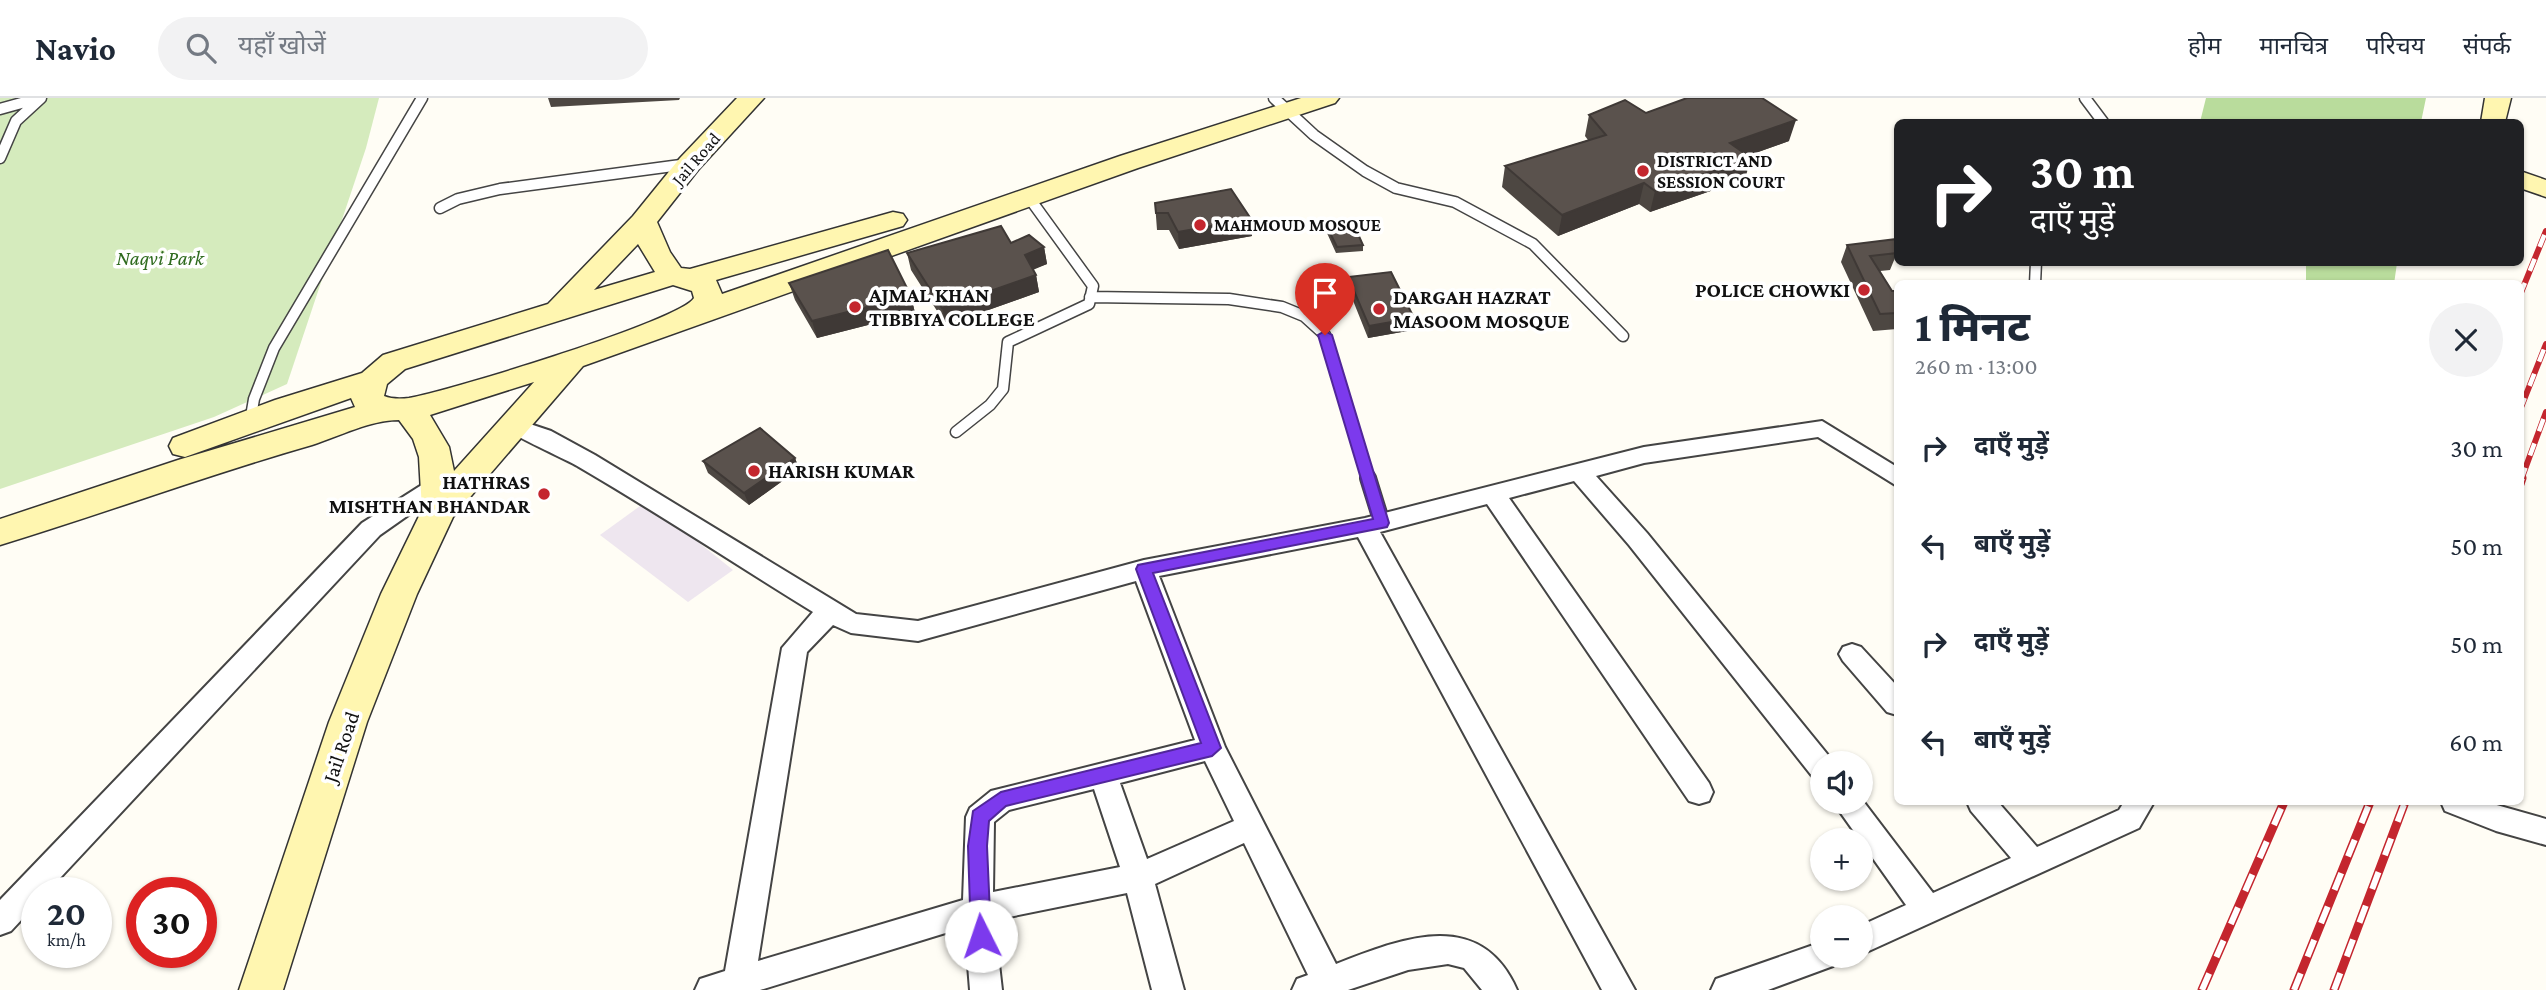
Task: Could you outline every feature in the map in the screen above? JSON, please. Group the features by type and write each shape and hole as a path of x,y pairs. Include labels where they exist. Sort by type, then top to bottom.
{"main road":[{"name":"Jail Road","path":"560,309 643,222 688,164 751,98"},
{"path":"387,400 394,362 560,309 989,192 1279,102 1326,98"},
{"path":"2480,119 2483,98"},
{"path":"2494,119 2498,98"},
{"path":"0,511 250,422 387,400 572,360 662,330 702,311 1030,199 1279,102"},
{"path":"2524,181 2546,189"},
{"path":"643,222 656,253 682,277 705,286 709,298 702,311"},
{"name":"Jail Road","path":"261,990 348,722 439,496 515,427 572,360"},
{"path":"387,400 431,438 439,465 439,496"},
{"path":"0,532 202,464 334,427 387,400"}],"street":[{"path":"515,427 543,437 587,461 851,623 918,631 1144,569 1373,525 1644,455 1822,429 1894,476"},
{"path":"1579,472 1638,539 1810,753"},
{"path":"1493,494 1699,792"},
{"path":"0,921 371,529 439,496"},
{"path":"1373,525 1619,990"},
{"path":"1144,569 1212,748 1323,987 1436,950 1465,952 1480,963 1501,990"},
{"path":"831,610 795,648 725,986 978,909 1138,877 1250,827"},
{"path":"1852,654 1894,701"},
{"path":"986,990 978,909 980,817 1001,800 1212,748"},
{"path":"1104,775 1138,877 1168,990"},
{"path":"1984,805 2033,863"},
{"path":"1873,935 2129,819 2138,805"},
{"path":"2463,805 2546,832"},
{"path":"1856,814 1927,910"},
{"path":"1727,990 1810,960"}],"lane":[{"path":"0,109 41,98"},
{"path":"0,158 16,121 41,98"},
{"path":"250,422 254,399 274,348 422,98"},
{"path":"2085,98 2101,119"},
{"path":"1279,102 1314,135 1396,188 1455,202 1533,244 1551,259 1623,336"},
{"path":"440,208 458,199 500,189 688,164"},
{"path":"956,432 990,405 1003,389 1003,366 1008,342 1030,330 1072,317 1089,304 1093,286 1030,199"},
{"path":"1090,297 1264,302 1301,313 1316,324 1325,335 1373,525"}],"shaded area":[{"path":"647,501 733,570 688,602 600,535"}],"green space":[{"name":"Naqvi Park","path":"0,98 379,98 366,148 287,384 214,417 0,489"},
{"path":"2206,98 2426,98 2422,119 2201,119"},
{"path":"2306,266 2397,266 2395,280 2306,280"}],"building":[{"name":"DISTRICT AND SESSION COURT","path":"1687,98 1762,98 1796,120 1730,143 1751,158 1655,191 1644,183 1562,215 1505,166 1606,135 1589,115 1625,100 1646,113"},
{"path":"1231,189 1251,219 1178,232 1168,213 1156,213 1155,203"},
{"path":"1353,223 1363,245 1337,247 1327,227"},
{"path":"1001,226 1011,243 1029,235 1044,247 1025,255 1036,275 942,308 907,253"},
{"path":"1894,239 1894,253 1870,256 1894,291 1894,313 1880,314 1847,245"},
{"path":"888,250 911,296 812,321 789,283"},
{"name":"DARGAH HAZRAT MASOOM MOSQUE","path":"1391,272 1414,318 1369,326 1348,277"},
{"name":"HARISH KUMAR","path":"760,428 795,458 744,493 703,461"}],"railway":[{"path":"2524,285 2546,231"},
{"path":"2524,400 2546,344"},
{"path":"2524,472 2546,412"},
{"path":"2202,990 2283,805"},
{"path":"2294,990 2369,805"},
{"path":"2334,990 2404,805"}],"place":[{"name":"DISTRICT AND SESSION COURT","path":"1643,171"},
{"name":"MAHMOUD MOSQUE","path":"1200,225"},
{"name":"POLICE CHOWKI","path":"1864,290"},
{"name":"AJMAL KHAN TIBBIYA COLLEGE","path":"855,307"},
{"name":"DARGAH HAZRAT MASOOM MOSQUE","path":"1379,309"},
{"name":"HARISH KUMAR","path":"754,471"},
{"name":"HATHRAS MISHTHAN BHANDAR","path":"544,494"}],"route":[{"path":"981,936 977,846 980,817 1001,800 1212,748 1144,569 1382,523 1325,335"}]}
